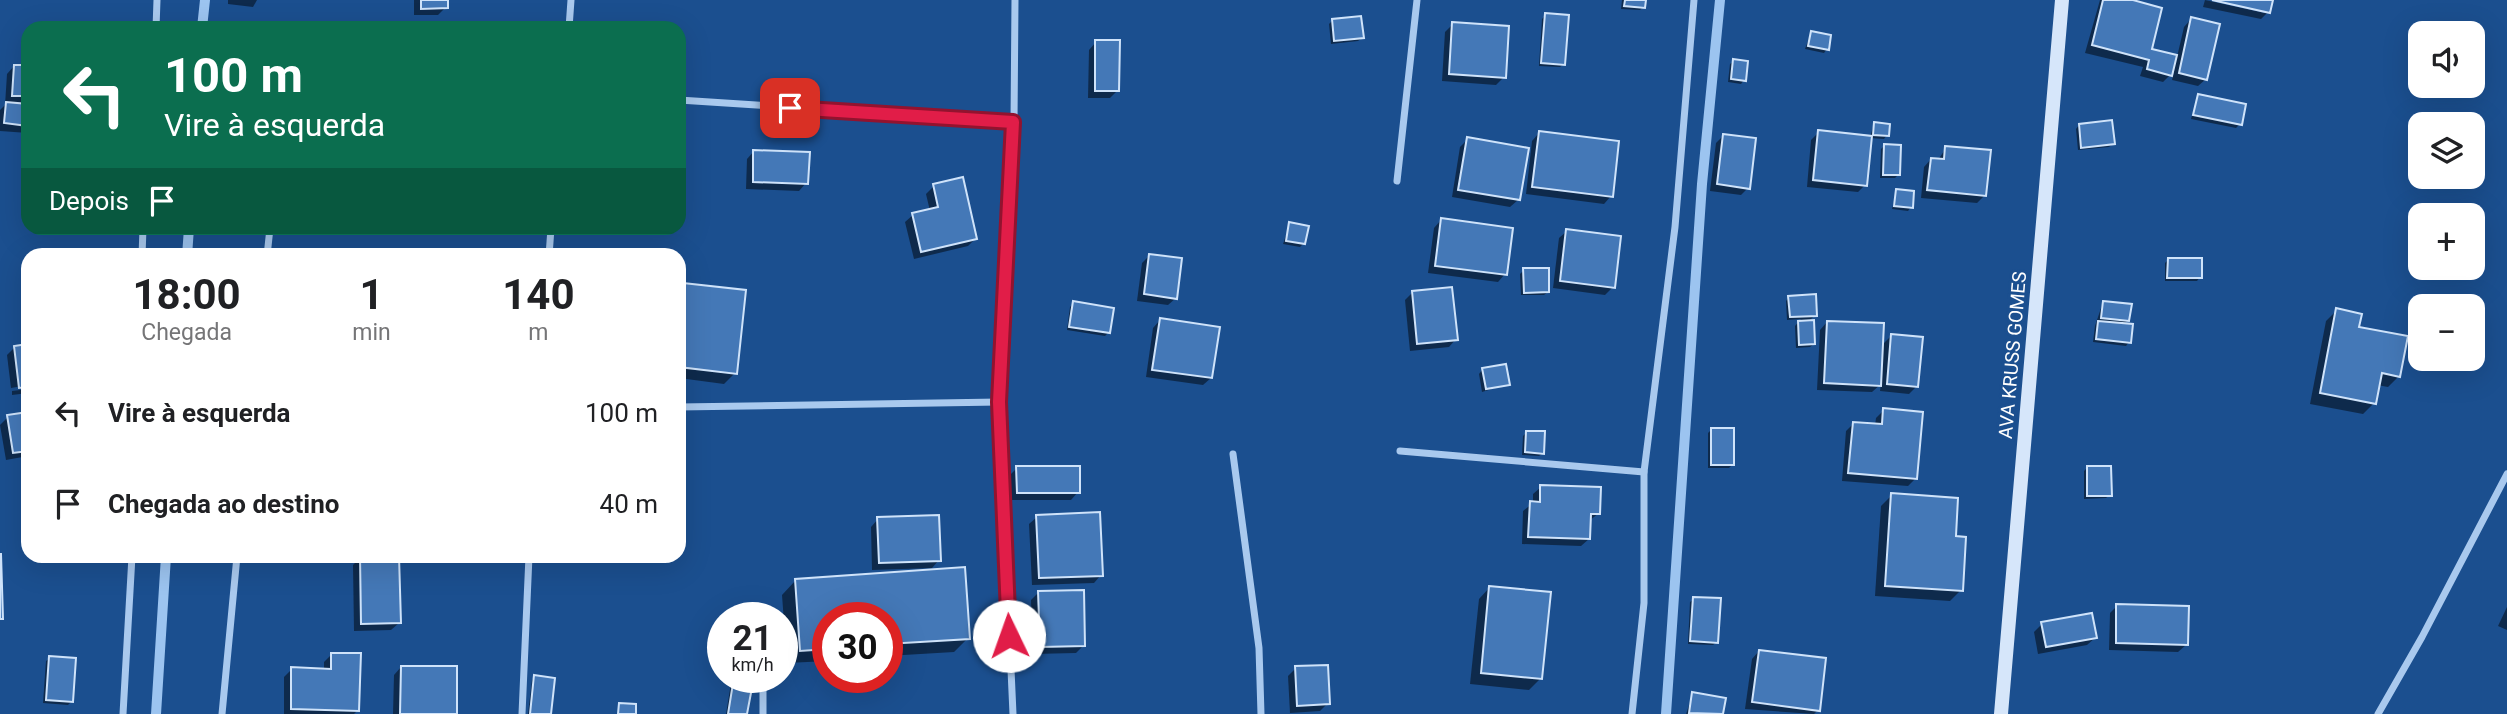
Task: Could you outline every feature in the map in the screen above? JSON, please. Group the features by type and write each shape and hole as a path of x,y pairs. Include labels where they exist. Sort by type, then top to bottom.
{"street":[{"path":"156,21 157,0"},
{"path":"570,21 571,0"},
{"path":"1013,714 999,402 1013,122 1015,0"},
{"path":"1397,181 1417,0"},
{"path":"1632,714 1644,603 1644,472 1675,227 1694,0"},
{"name":"AVA KRUSS GOMES","path":"2001,714 2062,0"},
{"path":"686,100 1013,122"},
{"path":"686,407 999,402"},
{"path":"1400,451 1644,472"},
{"path":"1233,454 1259,648 1261,714"},
{"path":"2378,714 2422,637 2507,474"},
{"path":"123,714 132,563"},
{"path":"222,714 236,563"},
{"path":"523,714 529,563"},
{"path":"763,693 763,714"}],"building":[{"path":"421,0 448,0 448,8 421,9"},
{"path":"1625,0 1646,0 1645,8 1624,6"},
{"path":"2103,0 2133,0 2162,8 2152,49 2177,55 2172,76 2147,69 2149,60 2092,45"},
{"path":"2212,0 2273,0 2270,13"},
{"path":"1545,13 1569,15 1565,65 1541,63"},
{"path":"1361,16 1364,38 1334,41 1332,19"},
{"path":"2191,17 2220,24 2207,80 2179,73"},
{"path":"1452,22 1509,26 1506,78 1449,74"},
{"path":"1811,31 1831,35 1829,50 1808,46"},
{"path":"1095,40 1120,40 1119,91 1095,91"},
{"path":"1733,59 1748,61 1746,81 1731,79"},
{"path":"14,65 21,65 21,96 12,96"},
{"path":"2198,94 2246,104 2242,125 2193,115"},
{"path":"6,102 21,103 21,125 4,123"},
{"path":"2112,120 2115,144 2081,148 2079,124"},
{"path":"1874,122 1890,124 1889,136 1873,135"},
{"path":"1818,130 1872,136 1867,186 1813,180"},
{"path":"1539,131 1619,141 1613,197 1532,187"},
{"path":"1723,134 1756,138 1750,189 1717,184"},
{"path":"1467,137 1529,148 1520,200 1458,190"},
{"path":"1884,144 1901,145 1900,175 1883,175"},
{"path":"1945,146 1991,150 1986,196 1927,190 1931,158 1944,159"},
{"path":"753,150 810,152 808,184 753,182"},
{"path":"963,177 977,239 921,252 912,213 938,207 933,184"},
{"path":"1896,189 1914,191 1913,208 1894,206"},
{"path":"1441,218 1513,228 1507,275 1435,266"},
{"path":"1289,222 1309,226 1305,244 1286,241"},
{"path":"1566,229 1621,236 1615,288 1560,281"},
{"path":"1149,254 1182,258 1177,299 1144,294"},
{"path":"2168,258 2202,258 2202,278 2167,278"},
{"path":"1523,268 1549,268 1549,292 1524,293"},
{"path":"686,283 746,290 737,374 686,368"},
{"path":"1452,287 1458,340 1417,344 1412,291"},
{"path":"1816,294 1817,316 1790,317 1788,296"},
{"path":"1073,301 1114,308 1110,333 1069,327"},
{"path":"2103,301 2132,304 2129,321 2101,318"},
{"path":"2336,308 2362,314 2359,327 2408,336 2400,377 2382,373 2376,404 2320,393"},
{"path":"1160,318 1220,327 1212,378 1152,370"},
{"path":"1814,320 1815,344 1799,345 1798,321"},
{"path":"1827,321 1884,323 1881,386 1824,383"},
{"path":"2098,321 2133,324 2131,343 2096,339"},
{"path":"1891,334 1923,337 1918,387 1887,384"},
{"path":"21,345 21,388 19,388 14,346"},
{"path":"1506,364 1510,385 1486,389 1482,368"},
{"path":"1883,408 1923,412 1917,479 1848,473 1853,422 1882,424"},
{"path":"21,413 21,452 13,453 7,415"},
{"path":"1711,428 1734,428 1734,465 1711,465"},
{"path":"1526,431 1545,431 1544,454 1525,452"},
{"path":"1016,466 1080,466 1080,493 1017,493"},
{"path":"2087,466 2111,466 2112,496 2087,496"},
{"path":"1540,485 1601,487 1600,514 1591,514 1590,539 1528,537 1530,501 1540,502"},
{"path":"1891,493 1958,498 1956,536 1966,537 1963,591 1885,586"},
{"path":"1100,512 1103,576 1039,578 1036,515"},
{"path":"939,515 941,561 879,563 877,517"},
{"path":"1,554 3,619 0,619"},
{"path":"360,563 399,563 401,623 361,624"},
{"path":"965,567 970,639 903,643 903,602 812,602 812,650 800,651 795,579"},
{"path":"1489,586 1551,592 1542,679 1481,673"},
{"path":"1084,590 1085,646 1040,647 1038,591"},
{"path":"1693,597 1721,598 1718,643 1690,641"},
{"path":"2116,604 2189,606 2188,645 2116,643"},
{"path":"2092,613 2097,638 2046,647 2041,622"},
{"path":"1759,650 1826,658 1820,711 1752,702"},
{"path":"331,653 361,653 359,711 291,709 291,667 331,669"},
{"path":"49,656 76,658 73,702 46,700"},
{"path":"1328,665 1330,704 1297,706 1295,666"},
{"path":"401,666 457,666 457,714 400,714"},
{"path":"534,675 555,678 551,714 530,714"},
{"path":"1692,692 1726,698 1723,714 1689,713"},
{"path":"731,693 751,693 747,714 728,714"},
{"path":"619,703 636,704 636,714 618,714"}],"waterway":[{"path":"203,21 205,0"},
{"path":"1666,714 1702,184 1720,0"},
{"path":"188,235 188,248"},
{"path":"156,714 166,563"}],"route":[{"path":"790,108 1013,122 999,402 1009,636"}]}
